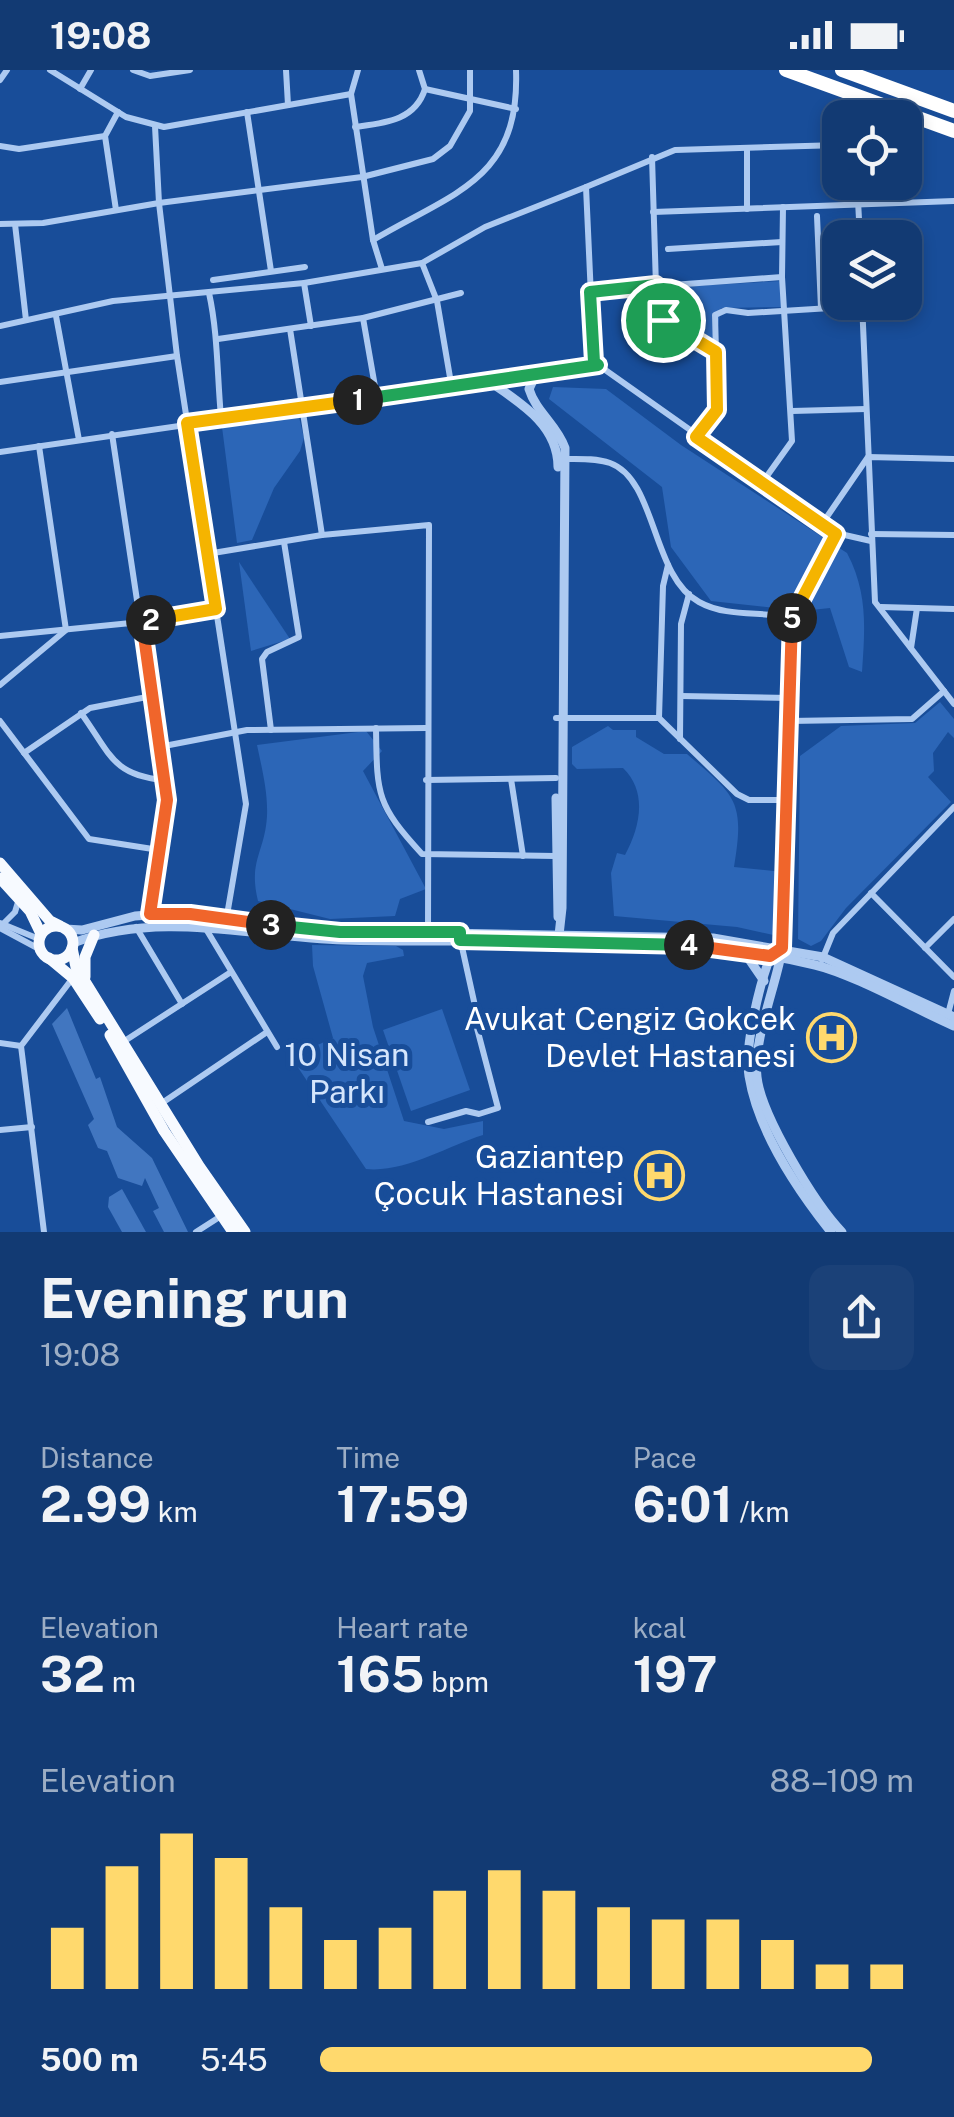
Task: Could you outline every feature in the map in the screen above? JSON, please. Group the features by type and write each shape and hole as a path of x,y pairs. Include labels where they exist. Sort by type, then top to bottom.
{"highway":[{"path":"786,70 954,130"},
{"path":"842,70 954,111"}],"main road":[{"path":"0,863 50,920 63,928 72,946 79,980 164,1131 233,1232"},
{"path":"0,878 18,898 42,945 79,980 123,1042 246,1232"},
{"path":"42,945 50,927 63,928"},
{"path":"79,980 94,935"},
{"path":"42,945 64,957 72,946"}],"street":[{"path":"0,80 7,70"},
{"path":"50,70 118,112 155,126 350,94"},
{"path":"80,88 91,70"},
{"path":"133,70 150,76 190,70"},
{"path":"286,70 288,105"},
{"path":"358,70 350,94 373,240 382,268"},
{"path":"355,127 408,115 421,102 425,89 419,70"},
{"path":"0,224 42,223 362,176 433,159 450,146 470,111 470,70"},
{"path":"373,240 459,192 484,173 504,147 514,122 516,70"},
{"path":"425,89 516,109"},
{"path":"116,210 105,136 118,112"},
{"path":"248,112 271,270"},
{"path":"155,126 159,203 177,356 246,804 226,921"},
{"path":"0,146 19,150 105,136"},
{"path":"0,326 114,301 304,283 422,263 486,227 675,150 822,146"},
{"path":"747,149 748,208"},
{"path":"652,157 657,319 716,352"},
{"path":"586,187 594,362 836,534 871,538 954,534"},
{"path":"858,200 859,220"},
{"path":"653,212 954,201"},
{"path":"762,483 789,449 792,411 782,277 783,207"},
{"path":"696,437 717,410 715,315 726,310 784,312 822,308 817,216"},
{"path":"15,224 26,320"},
{"path":"668,249 782,242"},
{"path":"422,263 436,301 452,389"},
{"path":"213,280 305,267"},
{"path":"590,292 782,277"},
{"path":"304,283 311,326"},
{"path":"209,293 218,339 215,350 220,417"},
{"path":"218,339 362,318 460,293"},
{"path":"56,316 78,440"},
{"path":"362,318 377,398"},
{"path":"863,320 875,602 954,704"},
{"path":"290,329 299,408 322,535"},
{"path":"0,382 177,356"},
{"path":"0,452 220,417 493,384 598,365"},
{"path":"535,376 529,390 534,404 560,432 564,459 555,856 555,909 559,919"},
{"path":"493,384 547,428 558,457 562,908 559,937"},
{"path":"792,411 866,409"},
{"path":"112,434 167,800 150,914"},
{"path":"39,446 66,630"},
{"path":"868,457 954,459"},
{"path":"822,524 868,457"},
{"path":"564,459 609,462 623,470 634,484 668,565 689,594 715,609 782,616 790,623"},
{"path":"207,554 322,535 429,525 428,932"},
{"path":"836,534 790,623 789,800 777,954 757,1078 780,1137 805,1183 842,1232"},
{"path":"271,730 262,659 267,652 295,642 299,635 284,542"},
{"path":"668,565 663,586 659,718 737,794 749,800 789,800"},
{"path":"680,740 681,624 689,594"},
{"path":"880,607 954,609"},
{"path":"910,649 917,608"},
{"path":"0,636 142,622 216,609"},
{"path":"0,684 66,630"},
{"path":"790,721 912,719 944,691"},
{"path":"24,753 101,704 152,696"},
{"path":"681,696 790,698"},
{"path":"81,714 124,771 139,778 163,780"},
{"path":"559,718 659,718"},
{"path":"0,721 89,839 159,850"},
{"path":"376,728 377,785 382,804 428,856 555,856"},
{"path":"159,747 271,730 426,728"},
{"path":"426,780 556,778"},
{"path":"511,779 523,856"},
{"path":"822,962 833,933 954,807"},
{"path":"872,892 954,977"},
{"path":"18,898 15,912 1,925 42,945"},
{"path":"63,928 82,930 150,914 340,932 460,936"},
{"path":"926,948 954,919"},
{"path":"136,926 182,1004"},
{"path":"72,946 94,935 136,926 332,939 685,935 822,962 951,1016 954,991"},
{"path":"206,928 277,1047"},
{"path":"428,1122 466,1111 480,1114 498,1108 473,1013 475,1006 460,936"},
{"path":"559,937 777,954"},
{"path":"744,952 764,981"},
{"path":"777,954 764,981 748,1054 749,1076 759,1110 784,1165 831,1232"},
{"path":"822,962 954,1026"},
{"path":"123,1042 231,972"},
{"path":"44,1232 21,1046 79,980"},
{"path":"161,1104 267,1032"},
{"path":"0,1042 21,1046"},
{"path":"0,1130 32,1127"},
{"path":"196,1232 221,1216"}],"green space":[{"path":"782,281 782,307 721,308 715,343 683,329 668,316 668,294 674,287"},
{"path":"553,387 606,389 681,445 847,553 862,597 862,672 849,667 830,608 802,611 711,601 671,547 662,487 549,399"},
{"path":"299,417 304,438 300,451 274,488 252,540 237,543 222,427"},
{"path":"239,562 290,639 251,651"},
{"path":"940,702 954,719 954,738 948,732 933,753 934,771 928,777 951,802 846,908 821,941 811,946 798,939 800,756 841,726 915,723"},
{"path":"608,726 613,730 636,730 636,737 664,754 687,754 726,791 737,813 734,867 783,872 778,936 737,927 614,916 611,873 617,853 625,855 635,833 639,810 636,788 623,768 577,769 572,764 572,747"},
{"path":"366,731 382,751 363,771 426,889 400,899 395,916 330,919 258,901 255,876 267,807 257,745"},
{"name":"10 Nisan Parkı","path":"312,945 396,946 403,950 404,956 367,963 363,976 373,1027 404,1121 444,1129 483,1121 483,1135 411,1163 366,1169 291,1057 333,1038 313,966"},
{"path":"442,1009 470,1090 411,1111 383,1030"}],"building":[{"path":"67,1008 96,1079 100,1077 117,1127 152,1158 188,1232 164,1232 153,1211 159,1208 145,1178 142,1186 118,1178 107,1151 98,1148 88,1125 94,1119 52,1024"},
{"path":"122,1189 146,1232 122,1232 108,1207 109,1197"}],"place":[{"name":"Avukat Cengiz Gokcek Devlet Hastanesi","path":"831,1037"},
{"name":"Gaziantep Çocuk Hastanesi","path":"659,1175"}],"route":[{"path":"656,285 657,319 663,320 716,352 717,410 696,437 836,534 790,623 786,928 782,948 770,956 652,942 460,940 460,932 340,932 190,914 150,914 167,800 142,622 216,609 187,423 493,384 598,365 594,362 590,292 656,285"}]}
